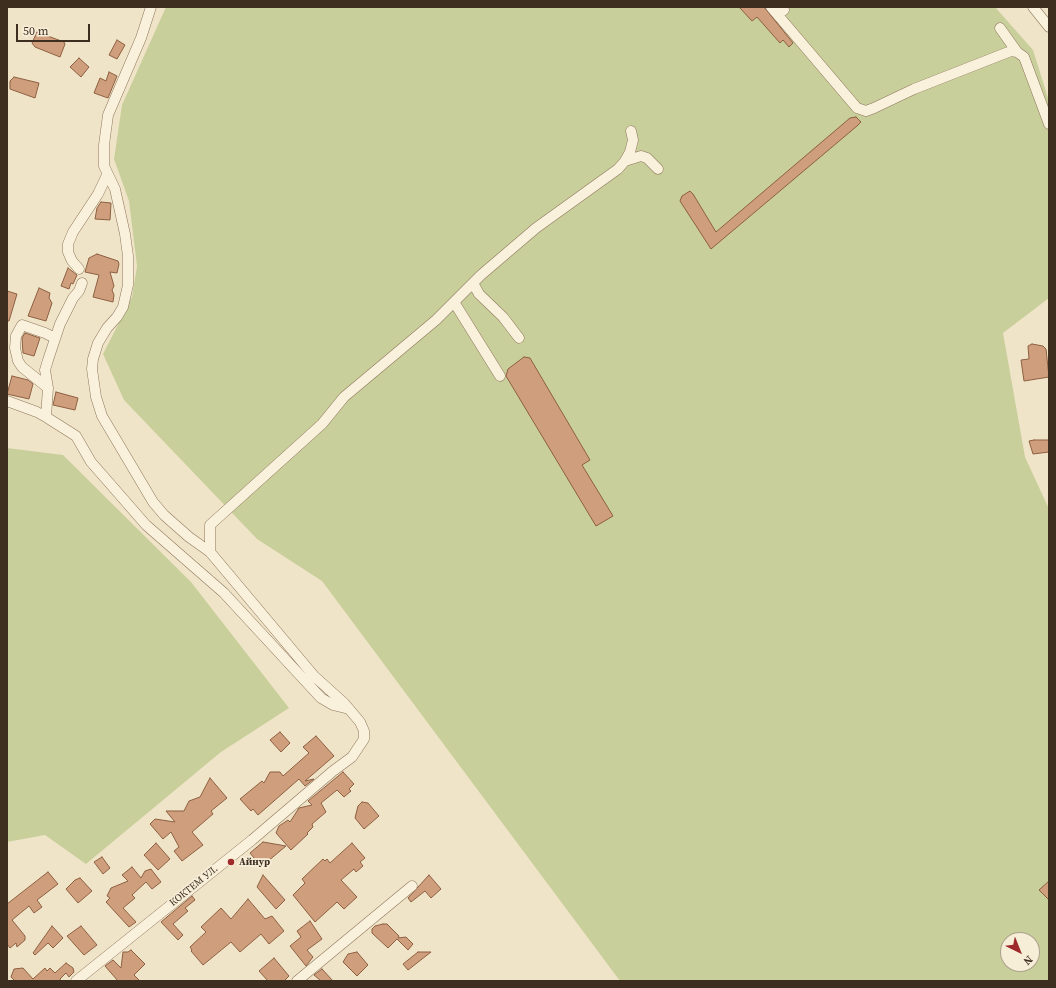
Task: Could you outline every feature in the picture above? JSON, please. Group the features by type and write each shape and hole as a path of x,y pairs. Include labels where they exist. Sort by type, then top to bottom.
{"street":[{"path":"151,7 141,38 108,115 104,145 104,166 114,189 125,234 128,256 128,285 123,307 98,343 92,359 96,397 102,416 153,502 164,515 189,538 210,552 314,676 349,708"},
{"path":"771,7 782,10 857,108 866,111 1010,51 1017,52"},
{"path":"1033,7 1049,27"},
{"path":"1000,28 1017,52 1024,57 1049,124"},
{"path":"210,552 210,525 322,424 344,397 420,334 473,282 536,228 608,177 625,161 633,140 631,132"},
{"path":"625,161 641,156 647,158 658,169"},
{"path":"79,268 72,261 68,252 68,244 76,227 98,194 107,175"},
{"path":"473,282 479,294 503,317 518,338"},
{"path":"46,417 48,388 46,370 60,324 82,283"},
{"path":"454,302 500,376"},
{"path":"48,388 22,367 18,361 15,348 16,336 22,325 55,338"},
{"path":"7,401 25,407 46,417 76,436 91,462 146,525 224,593 321,698 333,705 349,708"},
{"name":"КОКТЕМ УЛ.","path":"76,981 252,840 332,771 358,751 364,739 364,731 360,722 349,708"},
{"path":"297,981 412,886"}],"green space":[{"path":"166,7 995,7 1033,50 1049,101 1049,298 1003,333 1025,457 1049,509 1049,981 620,981 322,581 257,539 124,400 103,354 132,297 137,266 129,201 114,159 122,105"},
{"path":"7,448 63,455 191,582 289,708 221,752 86,864 45,835 7,842"}],"building":[{"path":"739,7 764,7 793,43 789,47 783,40 780,43 757,17 752,21"},
{"path":"37,32 64,42 65,44 60,57 35,47 32,43"},
{"path":"117,40 125,45 117,59 109,55"},
{"path":"79,58 89,67 81,77 70,67"},
{"path":"109,72 117,76 108,98 94,93 100,78 106,81"},
{"path":"14,77 39,83 35,98 10,89 10,81"},
{"path":"856,117 861,122 857,126 711,249 680,201 682,196 690,191 693,194 716,232 850,118"},
{"path":"101,202 111,203 110,220 95,219 97,208"},
{"path":"97,254 118,261 119,264 117,273 110,272 114,286 112,290 114,295 113,302 93,297 99,275 85,272 89,258"},
{"path":"68,268 77,275 73,284 71,283 69,289 61,286"},
{"path":"39,288 50,293 49,298 52,303 46,321 28,316"},
{"path":"7,291 17,294 9,321 7,321"},
{"path":"25,333 40,338 34,356 23,353 22,338"},
{"path":"1032,344 1043,346 1046,349 1049,377 1024,381 1021,360 1029,359 1028,346"},
{"path":"524,357 530,358 590,460 582,465 613,516 596,526 506,376 508,369"},
{"path":"12,376 28,380 33,384 29,399 7,394"},
{"path":"56,392 78,398 75,410 53,405"},
{"path":"1049,440 1049,452 1033,454 1029,441"},
{"path":"280,732 290,743 281,752 270,740"},
{"path":"316,736 334,756 305,781 314,779 305,786 299,779 258,815 253,809 251,811 240,799 262,781 264,783 270,772 280,772 283,776 309,753 303,747"},
{"path":"343,772 354,784 349,789 351,791 344,797 337,790 321,803 326,812 312,824 313,827 307,833 308,834 291,850 276,833 279,826 288,820 290,822 299,808 312,805 308,801"},
{"path":"210,778 227,798 211,811 213,814 192,832 203,845 182,861 174,851 179,847 171,832 163,839 150,824 155,819 175,822 166,811 184,811 189,801 200,797"},
{"path":"362,802 368,803 379,816 364,829 355,818 358,806"},
{"path":"263,842 286,846 261,867 250,853"},
{"path":"156,843 170,859 158,870 144,855"},
{"path":"352,843 365,858 360,862 363,866 356,872 354,869 341,880 357,897 344,909 337,902 315,922 293,895 305,883 302,879 323,859 325,861 327,859 330,863"},
{"path":"102,857 110,868 103,874 94,862"},
{"path":"132,867 141,878 145,871 151,869 161,882 152,889 146,882 132,895 135,898 123,908 136,922 129,927 106,902 110,898 107,896 111,888 128,881 122,875"},
{"path":"48,872 58,884 37,900 42,907 34,913 29,906 12,920 25,936 25,940 17,947 16,943 10,948 7,944 7,904"},
{"path":"263,875 285,900 276,909 257,887"},
{"path":"429,875 441,889 431,898 425,891 411,902 408,898"},
{"path":"80,878 92,891 78,903 66,889 75,880"},
{"path":"1049,881 1049,900 1039,890"},
{"path":"192,896 195,900 185,908 188,911 173,924 183,935 178,940 161,922"},
{"path":"248,899 265,919 272,916 284,931 269,944 261,934 240,952 231,942 203,965 191,951 192,950 190,947 206,932 201,927 221,908 231,919"},
{"path":"310,921 322,939 307,950 313,957 306,966 290,946 301,937 297,931"},
{"path":"387,924 399,936 398,938 406,937 413,944 408,950 397,939 388,948 372,933 372,929 375,926"},
{"path":"52,926 63,938 53,948 48,943 35,955 33,953"},
{"path":"81,926 97,945 84,955 67,936"},
{"path":"131,950 145,964 134,975 140,981 118,981 105,966 113,960 121,968 123,952 128,952"},
{"path":"357,952 368,965 357,976 343,962 348,954"},
{"path":"418,952 431,952 408,970 403,964"},
{"path":"274,958 289,976 284,981 268,981 259,971"},
{"path":"66,963 73,968 74,972 69,977 66,973 60,979 61,981 15,981 11,977 14,969 23,968 33,979 45,968 47,971 50,968 55,973"},
{"path":"322,969 333,981 321,981 314,975"}],"place":[{"name":"Айнур","path":"231,862"}]}
